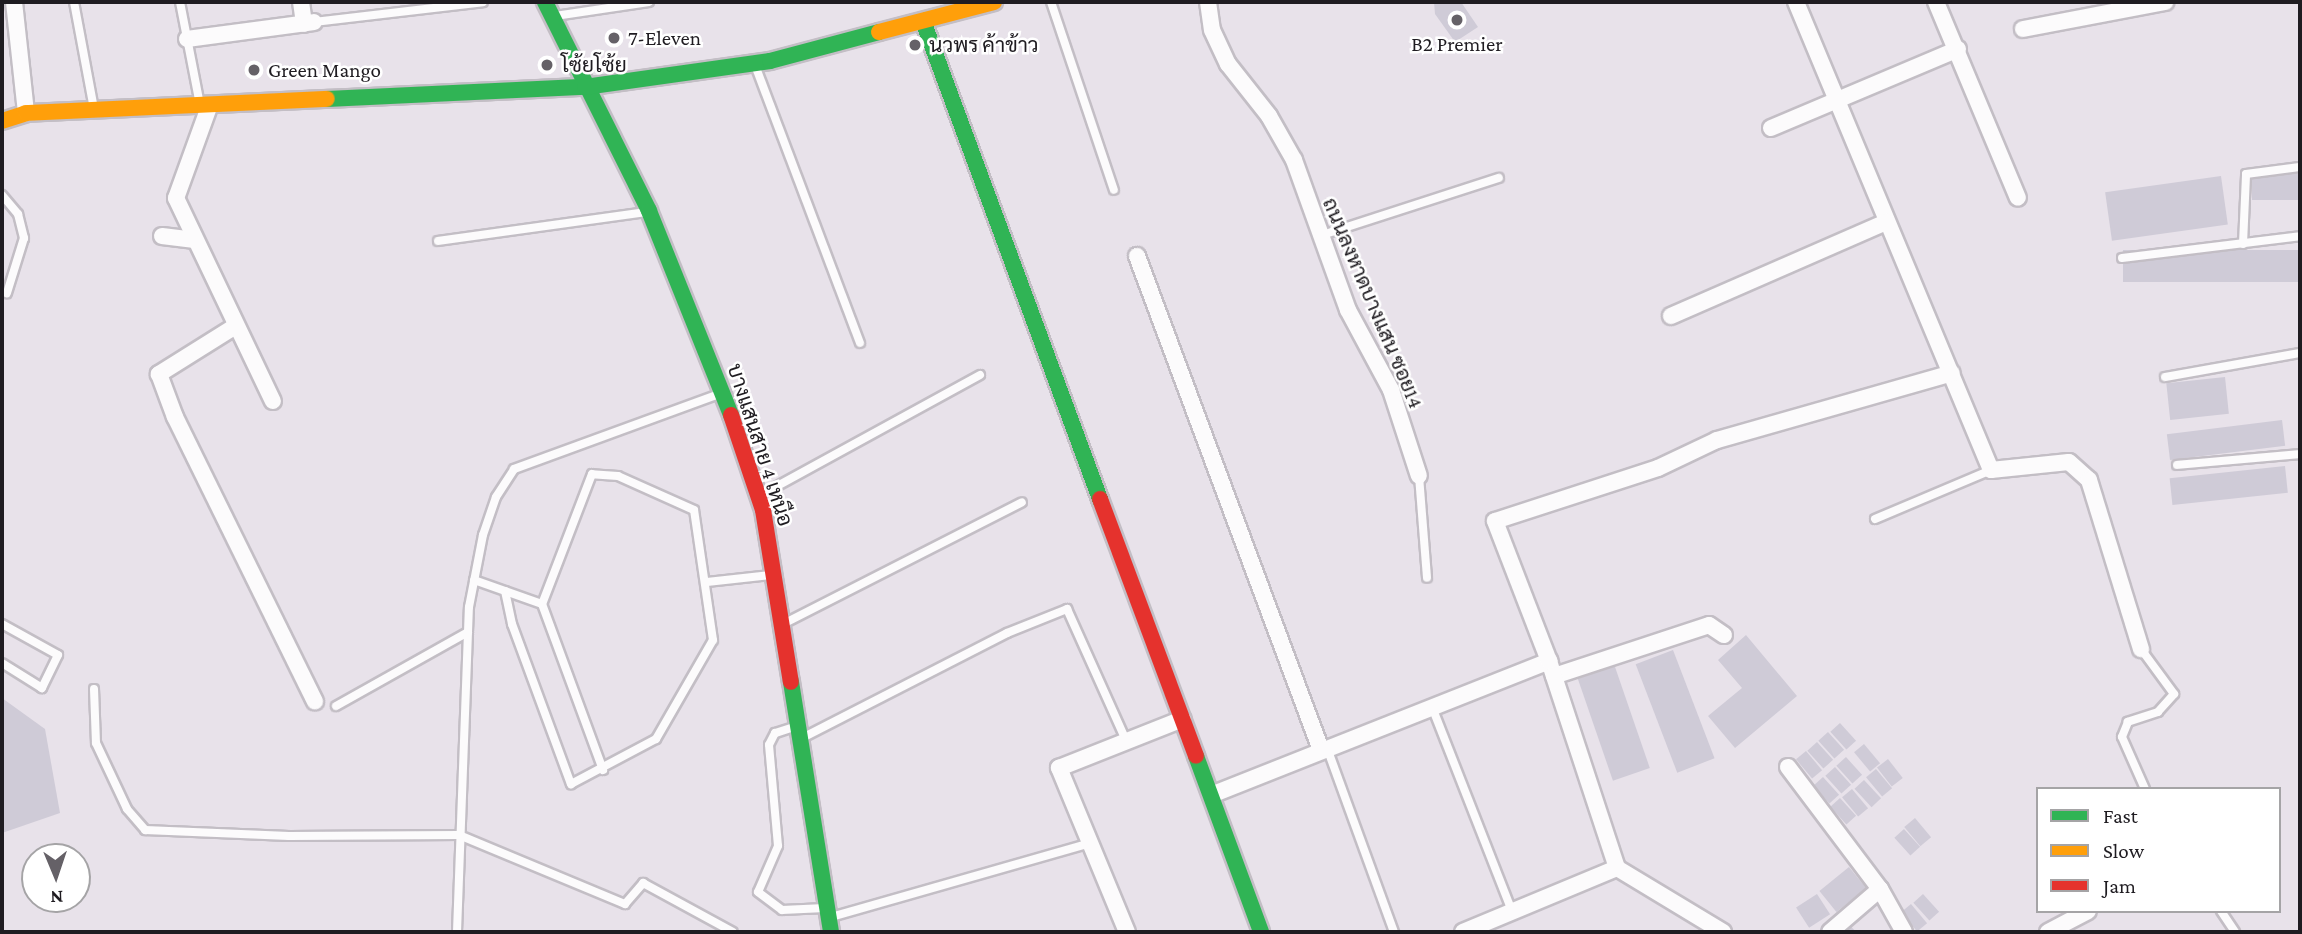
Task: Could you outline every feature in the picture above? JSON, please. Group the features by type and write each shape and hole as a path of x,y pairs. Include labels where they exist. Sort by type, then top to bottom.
{"street":[{"path":"187,39 309,23 301,2"},
{"path":"2,121 26,113 205,108 585,87 754,63 991,2"},
{"name":"ถนนลงหาดบางแสน ซอย14","path":"1208,2 1212,30 1228,64 1269,116 1294,160 1319,236 1349,310 1391,390 1419,477"},
{"path":"1796,2 1991,470 2070,462 2090,480 2141,649"},
{"path":"1936,2 1958,49 2018,198"},
{"path":"2023,29 2165,2"},
{"path":"10,5 26,113"},
{"name":"บางแสนสาย 4 เหนือ","path":"548,9 649,211 724,392 759,496 801,732 829,919"},
{"path":"923,21 1261,932"},
{"path":"1771,128 1838,104 1958,49"},
{"path":"205,108 176,198 234,327 273,401"},
{"path":"1671,316 1886,222"},
{"path":"162,236 195,240"},
{"path":"1138,256 1324,749"},
{"path":"234,327 159,374 175,417 315,701"},
{"path":"1723,932 1617,868 1552,669 1495,521 1658,468 1717,440 1952,373"},
{"path":"1211,795 1432,706 1709,625 1724,635"},
{"path":"1127,932 1059,768 1183,719"},
{"path":"1788,767 1880,889 1904,932"},
{"path":"1463,932 1617,868"},
{"path":"1830,932 1880,889"},
{"path":"2048,932 2084,913"}],"lane":[{"path":"74,2 95,111"},
{"path":"180,2 205,108"},
{"path":"309,23 413,6 482,2"},
{"path":"548,9 649,2"},
{"path":"1051,2 1114,190"},
{"path":"754,63 860,343"},
{"path":"2243,244 2246,174 2300,167"},
{"path":"1319,236 1499,178"},
{"path":"2,195 18,214 24,238 6,293"},
{"path":"438,241 649,211"},
{"path":"2122,258 2300,236"},
{"path":"2165,377 2300,353"},
{"path":"759,496 980,374"},
{"path":"457,932 468,632 474,580 487,522 514,469 724,392"},
{"path":"2177,465 2300,454"},
{"path":"1875,519 1991,470"},
{"path":"505,591 512,625 571,783 603,770 656,740 713,640 707,582 694,510 618,476 592,474 542,604 603,770"},
{"path":"1419,477 1427,578"},
{"path":"783,624 1021,502"},
{"path":"707,582 774,575"},
{"path":"474,580 542,604"},
{"path":"1090,843 829,919 782,910 758,892 778,846 769,745 775,733 801,732 1007,633 1067,609 1126,740"},
{"path":"2,625 58,655 42,688 2,663"},
{"path":"336,706 468,632"},
{"path":"2141,649 2174,694 2158,712 2128,722 2122,737 2144,787"},
{"path":"94,689 96,743 127,809 145,830 289,836 459,835 625,904 643,883 733,932"},
{"path":"1432,706 1512,911"},
{"path":"1324,749 1395,932"},
{"path":"2222,913 2235,932"}],"building":[{"name":"B2 Premier","path":"1434,2 1461,2 1478,27 1455,42 1435,14"},
{"path":"2252,174 2300,174 2300,200 2252,200"},
{"path":"2221,176 2228,225 2112,241 2105,192"},
{"path":"2123,250 2300,250 2300,282 2123,282"},
{"path":"2225,377 2229,414 2170,420 2166,383"},
{"path":"2282,420 2285,446 2170,460 2167,434"},
{"path":"2285,466 2288,493 2172,505 2170,478"},
{"path":"1746,635 1797,696 1735,748 1708,716 1742,688 1718,660"},
{"path":"1673,650 1715,758 1677,773 1636,664"},
{"path":"1614,664 1650,768 1613,781 1577,677"},
{"path":"2,698 45,729 60,813 2,833"},
{"path":"1840,723 1856,741 1846,750 1830,732"},
{"path":"1828,732 1844,750 1834,759 1818,741"},
{"path":"1817,742 1833,760 1823,769 1807,751"},
{"path":"1864,744 1880,763 1870,772 1854,752"},
{"path":"1806,751 1822,770 1812,779 1796,759"},
{"path":"1846,757 1862,775 1852,784 1836,766"},
{"path":"1888,759 1903,778 1892,787 1877,768"},
{"path":"1835,767 1851,785 1841,794 1825,776"},
{"path":"1876,769 1892,788 1882,797 1866,777"},
{"path":"1823,777 1839,795 1829,804 1813,786"},
{"path":"1864,780 1881,798 1872,807 1854,789"},
{"path":"1852,789 1868,808 1858,817 1842,797"},
{"path":"1840,798 1856,816 1846,825 1830,807"},
{"path":"1915,818 1931,837 1920,846 1904,827"},
{"path":"1904,829 1920,847 1910,856 1894,838"},
{"path":"1849,867 1866,888 1836,912 1819,891"},
{"path":"1817,894 1830,914 1809,928 1796,908"},
{"path":"1923,894 1939,912 1929,921 1913,903"},
{"path":"1911,904 1927,923 1917,932 1901,912"},
{"path":"1847,922 1856,932 1838,932"}],"traffic: fast":[{"path":"545,2 649,211 731,415"},
{"path":"923,21 1100,499"},
{"path":"327,99 585,87 770,61 879,32"},
{"path":"791,682 831,932"},
{"path":"1196,756 1261,932"}],"traffic: slow":[{"path":"879,32 994,2"},
{"path":"2,121 26,113 327,99"}],"traffic: jam":[{"path":"731,415 763,510 791,682"},
{"path":"1100,499 1196,756"}],"place":[{"name":"B2 Premier","path":"1457,20"},
{"name":"7-Eleven","path":"614,38"},
{"name":"นวพร ค้าข้าว","path":"915,45"},
{"name":"โซ้ยโซ้ย","path":"547,65"},
{"name":"Green Mango","path":"254,70"}]}
